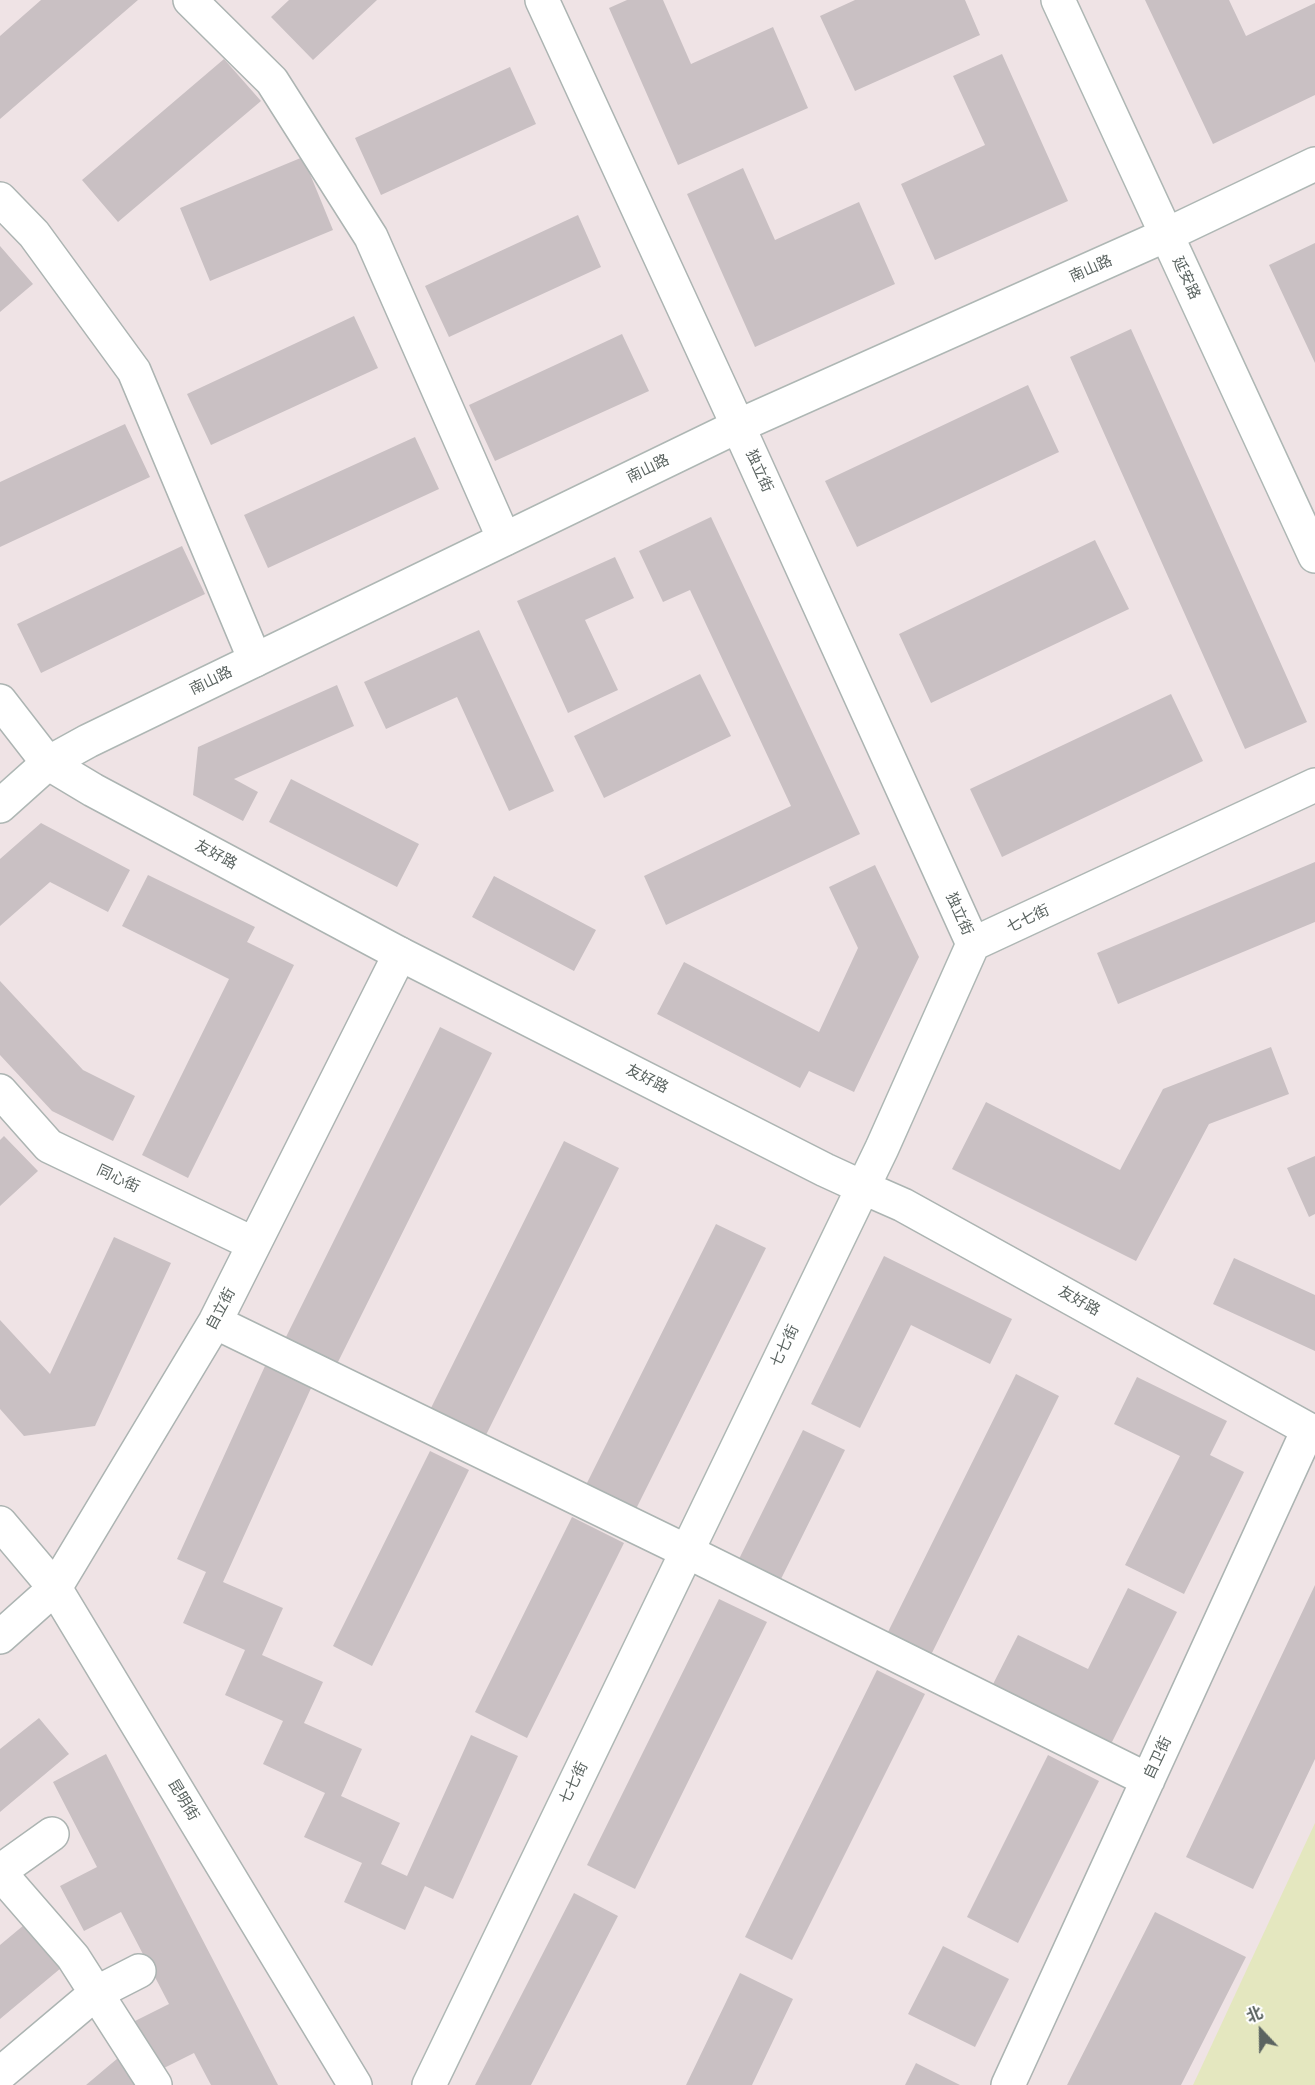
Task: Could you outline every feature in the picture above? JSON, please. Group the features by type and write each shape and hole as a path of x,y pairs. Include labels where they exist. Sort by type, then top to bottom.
{"street":[{"path":"190,0 272,81 371,237 504,539"},
{"name":"独立街","path":"542,0 973,944"},
{"name":"延安路","path":"1058,0 1315,556"},
{"name":"南山路","path":"0,806 48,763 88,741 738,426 1167,236 1315,164"},
{"path":"0,199 34,234 134,371 255,660"},
{"name":"友好路","path":"0,700 48,763 93,790 400,954 825,1170 924,1216 1312,1431"},
{"name":"七七街","path":"429,2085 882,1148 973,944 1315,785"},
{"name":"自立街","path":"0,1637 55,1588 215,1322 400,954"},
{"name":"同心街","path":"0,1090 49,1146 254,1244"},
{"path":"215,1322 686,1551 1148,1780"},
{"name":"自卫街","path":"1008,2085 1312,1431"},
{"name":"昆明街","path":"0,1523 55,1588 355,2085"},
{"path":"52,1834 0,1872 73,1957 155,2085"},
{"path":"0,2074 96,1993 139,1971"}],"green space":[{"path":"1315,1823 1315,2085 1193,2085"}],"building":[{"path":"41,0 138,0 0,119 0,36"},
{"path":"289,0 377,0 313,60 271,17"},
{"path":"627,0 663,0 691,64 773,27 808,108 678,165 609,8"},
{"path":"855,0 965,0 980,35 855,91 820,16"},
{"path":"1145,0 1229,0 1246,36 1315,3 1315,95 1213,144"},
{"path":"1002,54 1068,201 935,260 901,184 985,145 953,76"},
{"path":"224,59 261,101 118,222 82,180"},
{"path":"510,67 536,124 381,195 355,138"},
{"path":"303,157 333,230 210,281 180,208"},
{"path":"743,168 775,240 859,202 895,284 755,347 687,194"},
{"path":"578,215 601,267 449,337 425,286"},
{"path":"1315,243 1315,363 1269,265"},
{"path":"0,246 33,284 0,312"},
{"path":"354,316 378,368 211,445 187,394"},
{"path":"1131,329 1307,722 1245,749 1070,357"},
{"path":"622,334 649,391 495,461 469,405"},
{"path":"1028,385 1059,452 857,547 825,481"},
{"path":"125,424 150,477 0,547 0,482"},
{"path":"415,437 439,489 268,568 244,515"},
{"path":"711,517 860,834 666,925 644,876 791,806 690,590 663,602 639,551"},
{"path":"1095,540 1129,609 931,703 899,634"},
{"path":"182,546 205,594 41,673 17,624"},
{"path":"615,557 634,598 585,620 618,690 568,713 517,601"},
{"path":"479,630 554,791 509,811 457,697 386,729 364,682"},
{"path":"700,674 731,736 604,798 574,736"},
{"path":"337,685 354,726 234,779 258,792 243,821 193,795 198,747"},
{"path":"1171,694 1203,761 1002,857 970,789"},
{"path":"291,779 419,844 397,887 269,822"},
{"path":"41,823 130,870 108,912 50,882 0,926 0,859"},
{"path":"1315,862 1315,922 1118,1004 1097,953"},
{"path":"875,865 919,957 854,1092 809,1071 800,1088 657,1014 684,962 819,1032 858,948 829,887"},
{"path":"148,875 255,927 247,942 294,965 188,1178 142,1155 229,979 122,926"},
{"path":"494,876 596,930 574,971 472,917"},
{"path":"0,981 83,1070 135,1096 113,1141 52,1111 0,1055"},
{"path":"440,1027 492,1053 336,1366 284,1341"},
{"path":"1271,1047 1289,1094 1209,1124 1136,1261 952,1169 986,1102 1120,1170 1163,1089"},
{"path":"4,1136 38,1171 0,1206 0,1140"},
{"path":"564,1141 619,1168 484,1439 429,1412"},
{"path":"1315,1156 1315,1214 1309,1217 1287,1168"},
{"path":"716,1224 766,1248 633,1515 583,1491"},
{"path":"114,1237 171,1263 95,1426 24,1436 0,1409 0,1320 50,1374"},
{"path":"884,1256 1012,1319 990,1364 911,1325 860,1428 811,1404"},
{"path":"1234,1258 1315,1295 1315,1351 1213,1304"},
{"path":"265,1366 312,1386 223,1582 283,1608 262,1655 323,1682 304,1723 362,1749 341,1796 400,1823 381,1864 407,1876 471,1735 518,1756 453,1899 425,1886 405,1930 344,1902 362,1863 304,1837 325,1793 263,1764 283,1721 225,1695 245,1650 183,1623 206,1572 177,1559"},
{"path":"1016,1374 1059,1396 929,1659 885,1638"},
{"path":"1137,1377 1227,1421 1210,1455 1244,1472 1184,1594 1125,1565 1180,1456 1114,1424"},
{"path":"803,1430 845,1450 779,1583 737,1563"},
{"path":"430,1451 469,1470 372,1666 333,1646"},
{"path":"572,1517 624,1543 527,1738 475,1712"},
{"path":"1315,1585 1315,1759 1253,1889 1186,1857"},
{"path":"1128,1588 1177,1612 1109,1748 990,1690 1018,1635 1088,1669"},
{"path":"719,1599 767,1622 635,1889 587,1865"},
{"path":"877,1670 925,1694 792,1960 745,1937"},
{"path":"39,1718 69,1754 0,1812 0,1749"},
{"path":"106,1754 278,2085 211,2085 194,2053 158,2071 133,2022 169,2004 121,1912 84,1931 60,1886 97,1867 53,1782"},
{"path":"1048,1755 1099,1781 1018,1943 967,1917"},
{"path":"574,1893 618,1916 531,2085 475,2085"},
{"path":"1155,1912 1246,1957 1181,2085 1067,2085"},
{"path":"30,1920 67,1963 0,2019 0,1945"},
{"path":"943,1946 1009,1979 975,2047 908,2014"},
{"path":"740,1973 793,1999 752,2085 686,2085"},
{"path":"118,2058 140,2085 86,2085"},
{"path":"916,2063 960,2085 905,2085"}]}
